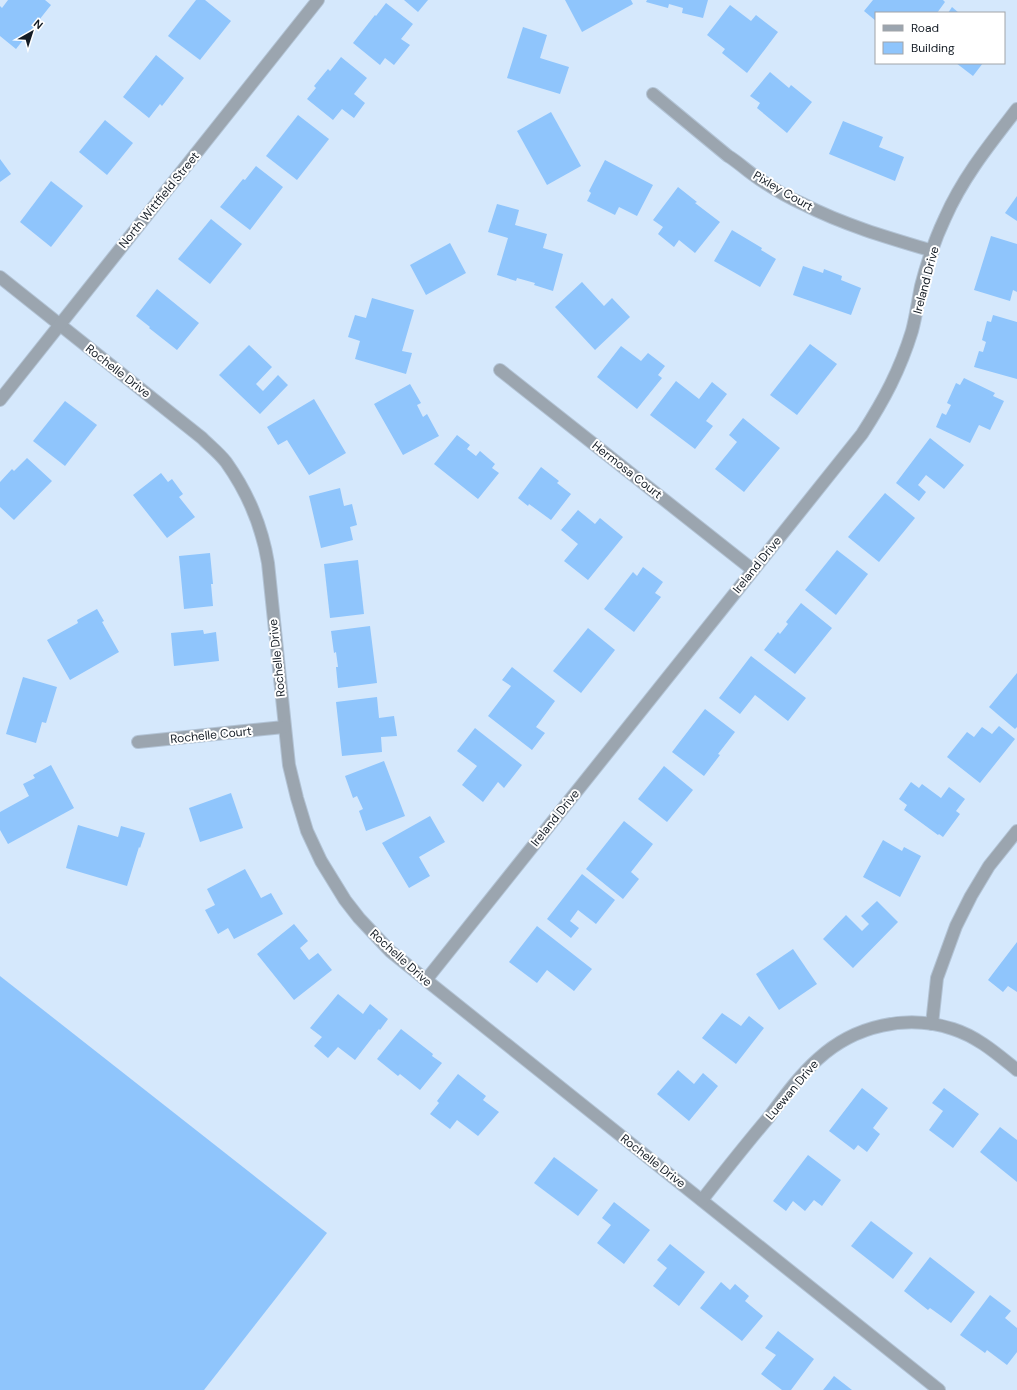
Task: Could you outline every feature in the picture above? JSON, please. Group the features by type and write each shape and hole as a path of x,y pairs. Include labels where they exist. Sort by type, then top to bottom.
{"street":[{"name":"North Wittfield Street","path":"0,400 318,0"},
{"name":"Pixley Court","path":"653,94 728,156 755,176 803,205 877,234 933,251"},
{"name":"Ireland Drive","path":"426,980 854,444 881,405 896,375 908,343 918,309 922,286 933,251 948,212 972,168 1017,109"},
{"name":"Rochelle Drive","path":"0,278 202,438 225,462 249,500 264,541 268,563 284,727 291,777 303,820 321,861 345,900 359,918 390,951 939,1390"},
{"name":"Hermosa Court","path":"500,370 754,570"},
{"name":"Rochelle Court","path":"138,742 284,727"},
{"path":"932,1024 937,978 956,926 971,896 990,866 1017,831"},
{"name":"Luewan Drive","path":"702,1200 803,1074 826,1052 845,1039 866,1030 910,1022 932,1024 953,1029 979,1041 1017,1070"}],"building":[{"path":"8,0 45,0 51,5 16,49 0,36 0,6 2,8"},
{"path":"196,0 205,0 231,21 200,60 168,36"},
{"path":"404,0 428,0 418,12"},
{"path":"565,0 631,0 633,4 582,32"},
{"path":"647,0 708,0 703,18 682,13 683,8 669,4 668,8 646,2"},
{"path":"873,0 943,0 945,2 938,12 875,12 875,20 864,11"},
{"path":"386,3 413,24 401,39 410,45 394,65 385,58 380,65 353,43"},
{"path":"730,5 751,21 756,15 778,32 747,73 722,53 725,49 707,35"},
{"path":"952,7 958,12 949,12"},
{"path":"523,27 547,35 540,58 569,67 560,94 507,78"},
{"path":"156,55 184,78 162,106 160,104 149,118 123,97"},
{"path":"341,57 367,78 354,94 365,103 354,118 342,109 333,120 307,99 316,88 314,86 328,69 330,71"},
{"path":"957,64 982,64 973,76"},
{"path":"770,72 789,88 791,85 812,102 787,133 757,108 760,103 750,96"},
{"path":"551,112 581,166 547,185 517,131"},
{"path":"298,115 329,139 297,180 266,156"},
{"path":"105,120 133,143 107,175 79,152"},
{"path":"843,121 883,137 879,147 904,157 895,181 829,154"},
{"path":"0,159 11,174 0,182"},
{"path":"605,160 653,185 637,216 619,207 615,215 587,201 591,193 589,191"},
{"path":"256,166 283,187 250,230 220,207"},
{"path":"51,181 83,206 51,247 20,222"},
{"path":"678,187 697,202 695,203 720,222 695,253 679,240 674,247 658,234 663,227 653,220"},
{"path":"1017,196 1017,221 1005,213"},
{"path":"497,204 519,210 515,225 547,234 543,248 563,254 553,291 534,285 535,283 517,278 516,281 497,275 508,238 488,232"},
{"path":"211,219 242,244 210,284 178,259"},
{"path":"732,230 762,248 761,250 776,259 760,287 714,261"},
{"path":"991,236 1017,244 1017,292 1013,290 1010,301 974,290"},
{"path":"450,243 466,273 426,295 410,265"},
{"path":"803,266 823,273 824,269 842,276 841,280 861,288 851,315 793,295"},
{"path":"582,282 604,306 612,298 630,317 595,350 555,307"},
{"path":"157,289 199,323 177,350 136,316"},
{"path":"372,298 414,310 402,351 412,353 406,374 355,359 360,341 348,337 355,315 366,318"},
{"path":"993,315 1017,322 1017,379 974,367 979,351 983,352 986,342 982,340 987,321 991,322"},
{"path":"810,344 837,364 797,415 770,395"},
{"path":"249,345 272,367 256,384 263,391 278,375 288,385 260,414 219,375"},
{"path":"621,346 641,361 648,353 665,366 658,375 662,378 637,409 597,377"},
{"path":"964,378 995,393 993,396 1004,401 990,430 979,425 970,443 936,427 942,413 946,415 951,405 947,403 956,383 960,385"},
{"path":"676,381 699,399 712,382 727,394 706,421 713,426 695,449 650,415"},
{"path":"410,384 421,403 417,405 423,417 427,414 439,436 403,455 374,404"},
{"path":"314,399 346,453 309,475 287,440 278,445 267,427"},
{"path":"65,401 97,425 65,466 33,441"},
{"path":"743,418 780,448 744,492 715,469 737,442 729,435"},
{"path":"457,435 470,445 467,449 476,456 480,451 495,464 492,468 499,473 478,499 434,464"},
{"path":"930,438 964,465 944,489 926,475 918,485 926,492 919,501 896,483"},
{"path":"27,458 52,481 14,520 0,507 0,482 12,469 14,471"},
{"path":"541,467 559,481 557,483 571,494 551,520 518,498"},
{"path":"161,473 168,482 172,479 183,494 179,497 195,517 167,538 133,495"},
{"path":"340,488 344,506 352,504 357,525 350,527 353,540 321,548 309,496"},
{"path":"885,493 915,518 879,562 848,537"},
{"path":"578,510 595,524 600,518 623,537 588,580 564,561 578,544 561,530"},
{"path":"837,550 868,574 836,615 805,590"},
{"path":"210,553 213,584 211,584 213,606 184,609 179,556"},
{"path":"358,560 364,614 330,618 324,564"},
{"path":"643,567 663,582 655,593 661,597 634,632 604,609 633,572 637,576"},
{"path":"801,603 832,628 795,674 764,650 778,632 780,634 788,624 786,622"},
{"path":"97,609 104,621 102,622 119,652 70,680 47,640 78,623 77,620"},
{"path":"370,626 377,683 338,688 336,667 338,667 336,652 334,653 331,631"},
{"path":"588,628 615,650 581,693 553,671"},
{"path":"203,630 204,634 216,632 219,661 174,666 171,633"},
{"path":"751,656 806,698 788,721 755,695 740,714 719,698"},
{"path":"512,667 555,701 536,727 545,733 532,750 488,716 511,686 502,680"},
{"path":"1017,673 1017,727 1015,729 989,707"},
{"path":"23,677 57,687 46,723 42,722 36,743 6,734"},
{"path":"377,697 379,718 394,716 397,736 381,737 382,752 342,756 336,702"},
{"path":"705,709 735,732 718,754 720,755 704,776 672,752"},
{"path":"999,726 1015,739 980,783 947,757 967,732 974,737 982,727 992,734"},
{"path":"475,728 522,765 504,788 498,782 483,802 462,785 477,766 457,751"},
{"path":"384,761 405,816 366,831 359,811 363,809 357,796 353,798 345,776"},
{"path":"51,765 74,808 8,844 0,830 0,812 29,796 23,784 35,778 33,775"},
{"path":"664,766 693,790 667,822 638,799"},
{"path":"911,782 919,788 922,784 941,798 949,787 965,799 956,811 960,814 943,837 939,834 938,835 904,810 907,805 899,799"},
{"path":"231,793 243,828 200,842 189,808"},
{"path":"430,816 445,842 419,857 430,876 409,888 382,843"},
{"path":"624,821 653,844 631,872 639,879 623,899 586,869"},
{"path":"78,825 118,837 121,826 145,833 127,886 66,868"},
{"path":"883,840 902,851 904,847 921,856 900,897 863,877"},
{"path":"245,869 261,898 271,893 283,914 234,939 228,928 218,934 205,910 215,905 207,889"},
{"path":"582,874 615,900 596,924 578,910 570,921 579,928 571,938 547,919"},
{"path":"877,901 898,922 853,968 823,939 846,915 862,931 869,924 861,916"},
{"path":"294,924 308,941 300,948 309,960 318,953 332,970 294,1000 257,954"},
{"path":"537,926 592,969 574,991 547,970 537,983 509,962"},
{"path":"1017,942 1017,992 1008,986 1003,992 988,980"},
{"path":"793,949 817,984 779,1010 756,974"},
{"path":"0,976 327,1233 204,1390 0,1390"},
{"path":"338,994 363,1014 370,1004 388,1019 355,1060 338,1047 328,1058 314,1046 322,1037 310,1028"},
{"path":"722,1013 741,1026 749,1016 764,1028 736,1064 702,1038"},
{"path":"401,1029 442,1063 420,1090 400,1074 398,1076 377,1059"},
{"path":"678,1070 694,1084 703,1073 718,1086 689,1121 657,1094"},
{"path":"458,1074 486,1096 483,1100 499,1112 478,1136 457,1120 450,1129 430,1114 439,1103 437,1101"},
{"path":"862,1088 888,1108 873,1128 880,1134 867,1152 858,1145 854,1150 829,1131"},
{"path":"944,1088 979,1114 953,1148 929,1130 943,1111 932,1103"},
{"path":"1000,1127 1017,1140 1017,1182 980,1152"},
{"path":"808,1155 841,1180 822,1206 814,1200 805,1211 793,1201 786,1211 773,1201"},
{"path":"554,1157 598,1190 578,1216 534,1183"},
{"path":"614,1202 650,1230 624,1264 597,1243 611,1225 602,1218"},
{"path":"871,1221 913,1253 893,1279 851,1246"},
{"path":"670,1244 705,1272 679,1306 653,1286 667,1268 657,1260"},
{"path":"930,1257 975,1292 951,1323 930,1308 928,1310 904,1291"},
{"path":"721,1282 730,1290 735,1284 749,1296 745,1301 763,1316 742,1341 700,1308"},
{"path":"990,1295 1011,1311 1005,1318 1017,1328 1017,1352 1007,1365 987,1350 985,1353 960,1335"},
{"path":"778,1331 814,1359 791,1390 782,1390 761,1374 776,1355 765,1348"},
{"path":"834,1376 852,1390 823,1390"}]}
